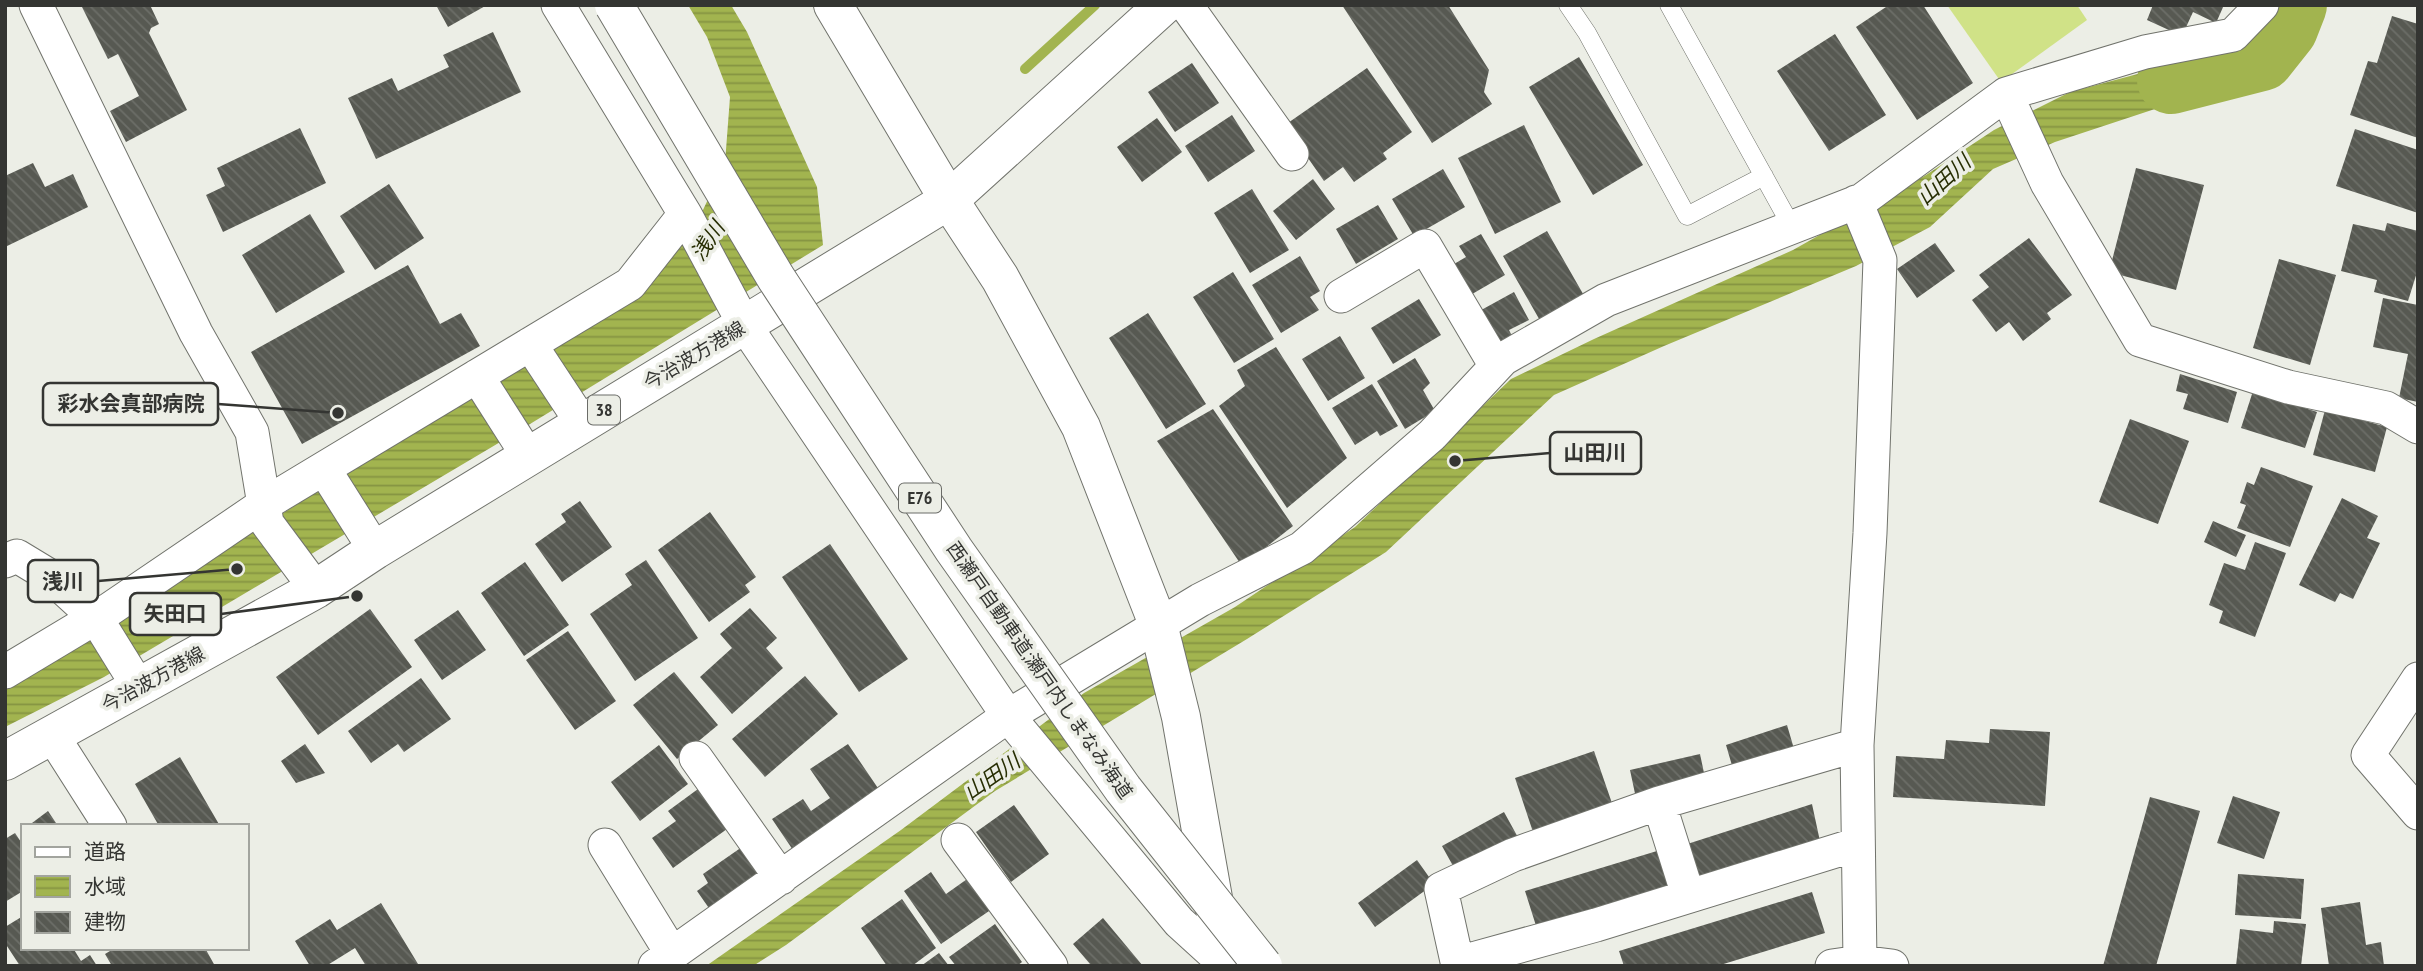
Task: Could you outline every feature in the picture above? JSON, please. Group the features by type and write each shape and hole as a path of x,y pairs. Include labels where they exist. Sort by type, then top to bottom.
{"main road":[{"name":"西瀬戸自動車道;瀬戸内しまなみ海道","path":"614,5 776,278 954,550 1123,789 1263,966"},
{"path":"833,5 949,200 1000,278 1081,427 1158,624 1181,717 1225,964"},
{"name":"今治波方港線","path":"5,761 137,685 308,578 375,550 949,200 1164,5"}],"street":[{"path":"36,5 196,333 252,432 265,514 308,578"},
{"path":"558,5 685,214 744,324 1009,716 1179,922 1225,964"},
{"path":"1186,5 1292,154"},
{"path":"605,845 663,960 1009,716 1158,624 1302,548 1432,435 1503,359 1606,300 1857,203 2006,93 2145,52 2233,35 2262,5"},
{"path":"2006,93 2047,183 2140,340 2288,387 2386,408 2418,427"},
{"path":"1857,203 1880,260 1870,533 1857,745 1861,965"},
{"path":"5,672 265,514 324,469 630,284 685,214"},
{"path":"1341,296 1425,246 1496,366"},
{"path":"531,345 581,422"},
{"path":"478,377 527,455"},
{"path":"324,469 375,550"},
{"path":"5,561 18,556 50,576 96,619 137,685"},
{"path":"2418,679 2368,755 2418,813"},
{"path":"52,735 109,824"},
{"path":"1857,745 1660,803 1513,855 1441,889 1458,965 1858,844"},
{"path":"696,758 781,878"},
{"path":"1660,803 1688,895"},
{"path":"958,840 1051,966"}],"lane":[{"path":"1568,5 1587,33 1688,216 1764,176"},
{"path":"1669,5 1792,227"}],"shaded area":[{"path":"1947,5 2077,5 2087,20 2001,82"}],"water":[{"path":"688,5 731,5 747,32 817,187 823,245 512,435 104,677 5,727 5,683 120,618 316,492 671,251 703,210 725,163 730,97 707,37"},
{"path":"2258,42 2264,73 2055,142 1993,169 1930,227 1856,266 1554,395 1386,552 995,791 786,945 753,966 706,966 901,830 1084,693 1235,607 1355,527 1511,379 1793,250 1926,175 1994,130 2070,92"}],"building":[{"path":"81,5 150,5 159,24 151,28 149,33 187,110 126,142 110,111 139,96 118,54 108,59"},
{"path":"436,5 487,5 448,27"},
{"path":"1342,5 1448,5 1489,70 1484,92 1492,104 1432,143"},
{"path":"1889,5 1923,5 1973,83 1917,120 1856,27"},
{"path":"2153,5 2224,5 2216,23 2193,12 2182,36 2147,20"},
{"path":"2392,16 2418,24 2418,138 2350,115 2368,61 2377,63"},
{"path":"493,32 521,92 376,159 348,98 392,78 398,91 449,67 443,55"},
{"path":"1835,34 1886,115 1829,151 1777,71"},
{"path":"1579,57 1643,165 1593,195 1529,87"},
{"path":"1192,63 1219,103 1175,132 1148,92"},
{"path":"1367,68 1412,132 1383,153 1387,159 1354,182 1343,167 1324,181 1285,125"},
{"path":"1232,115 1255,151 1208,182 1185,146"},
{"path":"1157,118 1182,152 1142,182 1117,147"},
{"path":"1524,125 1561,202 1495,234 1458,158"},
{"path":"300,128 326,183 223,232 206,195 225,186 217,168"},
{"path":"2355,129 2418,150 2418,213 2336,186"},
{"path":"33,163 45,187 73,174 88,207 5,247 5,176"},
{"path":"2136,168 2204,185 2176,290 2109,272"},
{"path":"1443,169 1465,207 1414,236 1392,199"},
{"path":"1313,179 1335,209 1296,240 1273,211"},
{"path":"389,184 424,238 375,270 340,216"},
{"path":"1252,189 1289,250 1250,273 1214,213"},
{"path":"1378,205 1398,239 1356,264 1336,229"},
{"path":"310,214 345,272 276,313 242,255"},
{"path":"2387,223 2418,231 2418,269 2408,301 2374,292 2377,280 2341,271 2353,224 2385,231"},
{"path":"1547,231 1586,299 1542,324 1503,256"},
{"path":"1481,234 1505,275 1467,297 1449,267 1466,257 1459,246"},
{"path":"2029,238 2072,295 2047,313 2051,319 2023,341 2009,322 1996,332 1972,300 1989,287 1979,275"},
{"path":"1935,243 1955,271 1917,298 1897,269"},
{"path":"1300,256 1320,291 1310,297 1319,310 1281,333 1252,285"},
{"path":"2279,259 2336,275 2310,365 2253,348"},
{"path":"408,265 440,324 461,313 480,346 302,444 251,352"},
{"path":"1233,272 1274,339 1234,363 1193,297"},
{"path":"1514,292 1529,320 1509,330 1514,340 1494,351 1474,314"},
{"path":"2383,298 2418,305 2418,402 2399,398 2408,354 2373,347"},
{"path":"1419,299 1441,335 1393,364 1371,328"},
{"path":"1148,313 1206,404 1166,429 1109,338"},
{"path":"1340,336 1365,378 1328,401 1302,359"},
{"path":"1276,347 1347,458 1287,508 1219,406 1245,386 1237,370"},
{"path":"1415,358 1430,383 1423,390 1435,411 1405,429 1377,381"},
{"path":"2180,374 2237,392 2228,423 2183,409 2188,394 2176,391"},
{"path":"1372,384 1398,426 1380,436 1377,431 1355,445 1332,408"},
{"path":"2253,391 2317,412 2305,448 2241,428"},
{"path":"1213,409 1293,526 1242,566 1157,441"},
{"path":"2325,410 2387,427 2375,472 2313,455"},
{"path":"2130,419 2189,441 2158,524 2099,502"},
{"path":"2261,467 2313,486 2290,547 2237,528 2246,505 2240,503 2247,482 2254,485"},
{"path":"2342,498 2378,516 2367,538 2380,543 2353,599 2340,593 2335,602 2299,585"},
{"path":"580,501 612,547 562,582 535,544 566,522 561,514"},
{"path":"710,512 756,577 745,585 750,592 709,622 658,550"},
{"path":"2213,521 2246,535 2236,557 2204,542"},
{"path":"2255,542 2286,553 2255,637 2219,623 2223,611 2209,605 2224,563 2245,570"},
{"path":"830,544 908,659 859,692 782,577"},
{"path":"646,560 698,638 635,681 590,614 632,585 625,574"},
{"path":"525,562 569,625 524,656 481,593"},
{"path":"750,608 777,638 766,648 783,668 732,714 700,677 732,648 720,634"},
{"path":"370,609 412,667 318,735 276,677"},
{"path":"458,610 486,650 442,680 414,640"},
{"path":"568,631 616,701 575,730 526,660"},
{"path":"674,672 718,725 677,759 633,705"},
{"path":"805,676 838,714 765,777 732,739"},
{"path":"421,678 451,719 404,752 398,744 371,763 348,731"},
{"path":"1787,725 1797,759 1736,779 1726,745"},
{"path":"1990,729 2050,732 2045,806 1893,797 1896,756 1944,759 1946,740 1989,743"},
{"path":"305,744 325,773 296,783 281,761"},
{"path":"848,744 884,797 797,856 772,819 803,799 811,811 830,798 810,769"},
{"path":"659,745 688,784 640,821 611,782"},
{"path":"1594,751 1614,809 1534,835 1515,778"},
{"path":"1700,754 1707,787 1637,803 1630,770"},
{"path":"180,757 219,824 158,824 135,784"},
{"path":"698,789 727,829 673,868 652,838 676,821 668,811"},
{"path":"2233,796 2280,812 2264,859 2217,843"},
{"path":"2150,797 2200,811 2156,966 2103,966"},
{"path":"1812,804 1821,846 1693,885 1681,846"},
{"path":"1014,805 1049,854 1011,882 976,832"},
{"path":"48,811 57,824 31,824"},
{"path":"1504,812 1520,841 1458,875 1442,846"},
{"path":"15,833 21,842 21,892 5,902 5,839"},
{"path":"742,847 764,879 713,914 697,891 708,883 703,874"},
{"path":"1657,851 1670,893 1538,932 1525,891"},
{"path":"1417,860 1434,884 1375,927 1358,903"},
{"path":"931,872 946,894 970,877 992,909 941,944 904,891"},
{"path":"2238,874 2304,879 2301,919 2235,915"},
{"path":"1812,892 1825,933 1717,966 1624,966 1619,951"},
{"path":"902,899 936,948 912,966 887,966 861,928"},
{"path":"2360,902 2366,945 2381,942 2384,966 2329,966 2321,908"},
{"path":"381,903 418,964 366,966 355,948 326,966 310,966 295,941 330,919 337,930"},
{"path":"21,917 21,950 74,950 81,961 90,955 97,966 20,966 5,943 5,927"},
{"path":"1103,918 1143,966 1088,966 1090,964 1073,944"},
{"path":"2274,921 2306,924 2301,966 2236,966 2240,929 2273,933"},
{"path":"995,924 1022,962 1017,966 956,966 949,957"},
{"path":"112,950 206,950 215,966 112,966 105,954"},
{"path":"939,953 949,966 921,966"}],"waterway":[{"path":"1025,69 1095,5"},
{"name":"山田川","path":"2171,80 2261,57 2284,28 2293,5"}],"place":[{"name":"彩水会真部病院","path":"338,413"},
{"name":"山田川","path":"1455,461"},
{"name":"浅川","path":"237,569"},
{"name":"矢田口","path":"357,596"}]}
